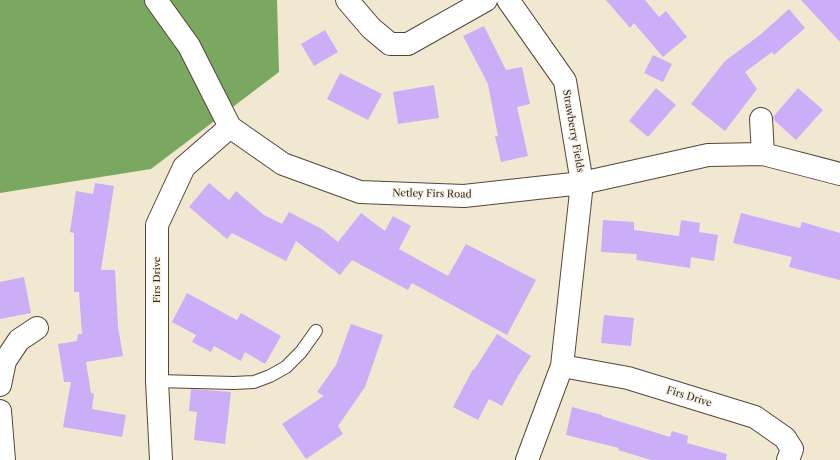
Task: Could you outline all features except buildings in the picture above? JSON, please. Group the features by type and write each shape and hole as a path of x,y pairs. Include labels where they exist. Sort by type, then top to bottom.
{"street":[{"name":"Netley Firs Road","path":"156,0 189,46 230,128 283,164 360,192 464,196 582,183 708,154 764,154 840,174"},
{"path":"347,0 371,28 390,44 408,44 486,0"},
{"name":"Strawberry Fields","path":"508,0 565,80 582,183"},
{"path":"761,119 764,154"},
{"name":"Firs Drive","path":"161,460 157,381 157,225 184,167 230,128"},
{"path":"527,460 562,366 582,183"},
{"path":"0,385 5,361 19,340 37,328"},
{"name":"Firs Drive","path":"562,366 628,378 755,417 785,438 792,449 788,460"},
{"path":"0,411 4,460"}],"lane":[{"path":"157,381 234,383 254,382 270,376 286,367 301,352 316,331"}],"green space":[{"path":"0,0 277,0 279,72 151,169 0,193"}]}
